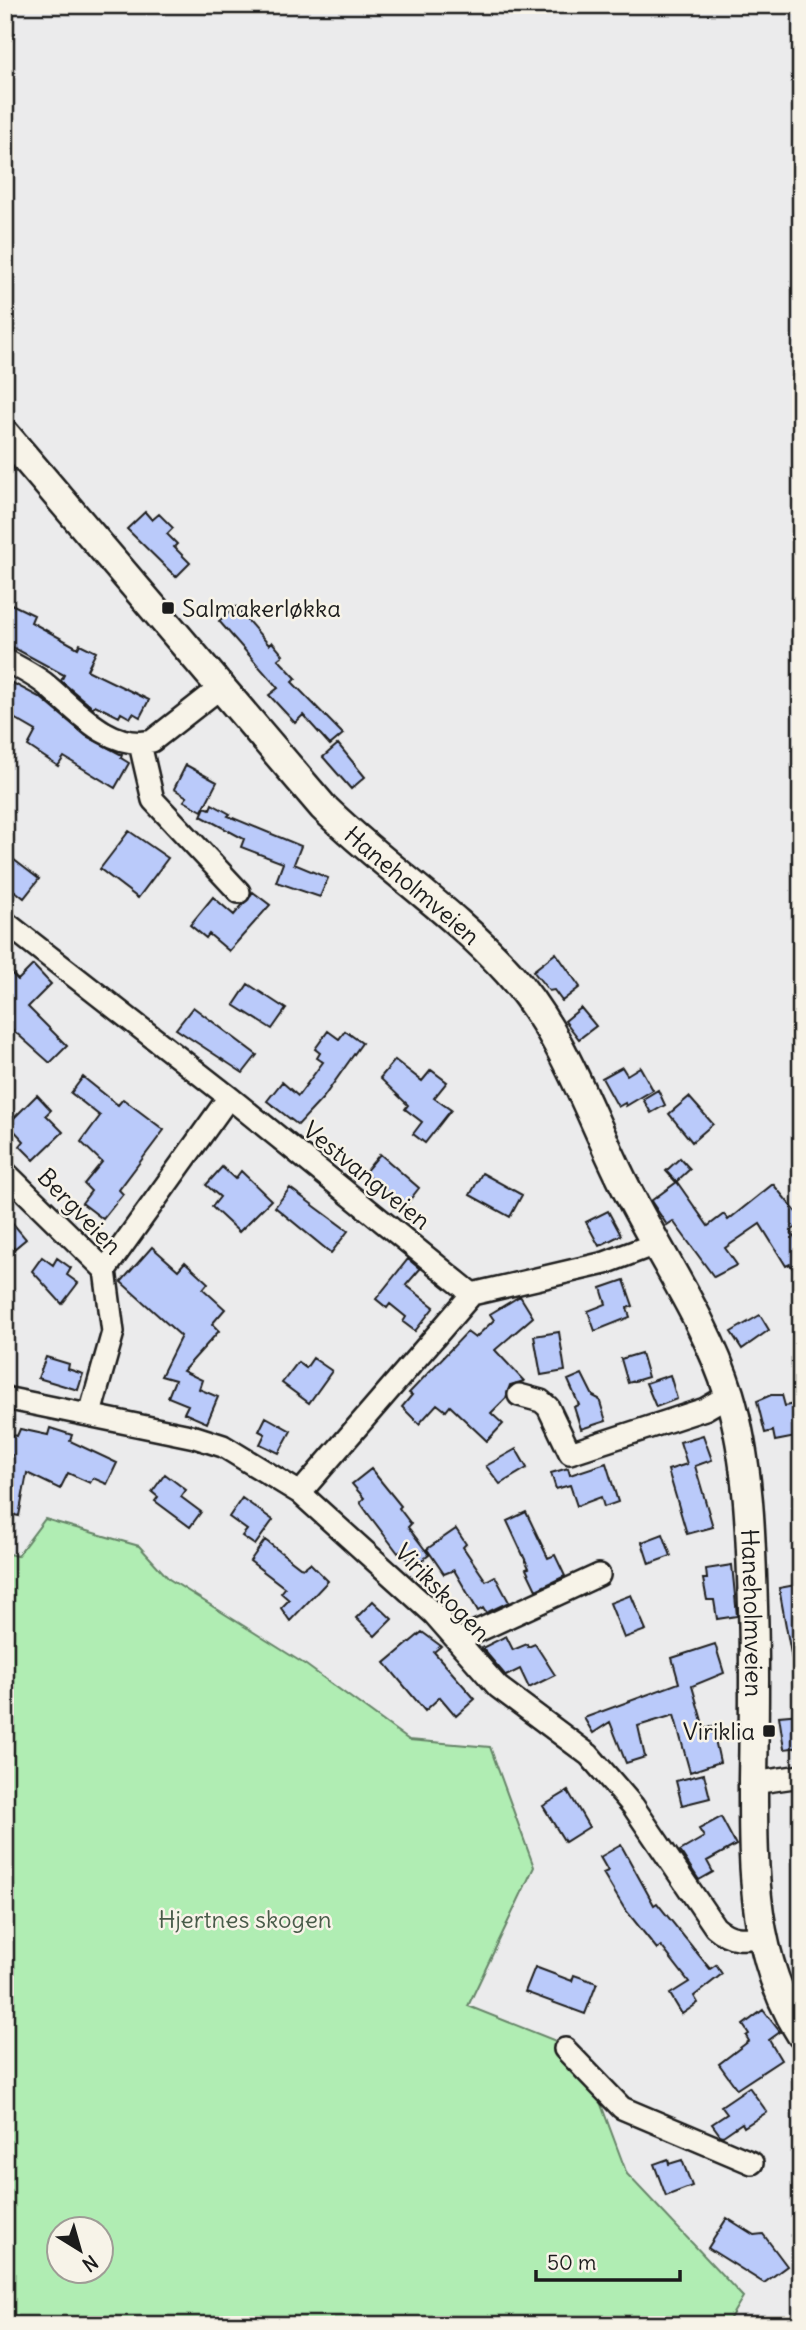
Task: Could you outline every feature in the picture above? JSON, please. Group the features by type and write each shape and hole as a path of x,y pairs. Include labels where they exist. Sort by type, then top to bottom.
{"main road":[{"name":"Haneholmveien","path":"5,434 323,807 376,857 478,941 526,993 563,1054 655,1244 703,1331 729,1395 744,1488 753,1602 754,1889 762,1936 779,1994 801,2034"}],"street":[{"path":"5,660 45,684 85,719 119,738 140,744 152,741 221,687"},
{"path":"140,744 153,800 239,892"},
{"name":"Vestvangveien","path":"5,922 229,1097 472,1294"},
{"path":"105,1270 229,1097"},
{"name":"Bergveien","path":"5,1172 105,1270 113,1332 90,1414"},
{"path":"300,1493 472,1294 605,1263 655,1244"},
{"path":"519,1395 541,1401 548,1407 570,1453 705,1409 729,1395"},
{"name":"Virikskogen","path":"5,1398 90,1414 223,1446 300,1493 409,1590 458,1640 498,1687 561,1731 615,1784 715,1927 734,1938 744,1940 762,1936"},
{"path":"458,1640 536,1607 599,1575"},
{"path":"753,1783 801,1776"},
{"path":"565,2049 622,2108 752,2163"}],"green space":[{"name":"Hjertnes skogen","path":"45,1519 139,1546 169,1579 306,1665 409,1740 490,1747 534,1867 468,2006 581,2051 627,2174 743,2297 726,2325 5,2325 5,1553 17,1556"}],"building":[{"path":"145,512 152,520 159,514 173,528 167,534 177,544 174,547 190,563 176,577 127,529"},
{"path":"5,601 34,615 31,622 78,648 80,644 96,652 87,670 149,700 140,717 133,713 130,718 121,713 119,717 95,705 93,708 61,681 64,675 5,643"},
{"path":"236,607 269,645 272,642 283,655 278,659 296,678 292,682 343,734 330,745 303,715 295,723 269,695 278,688 219,621"},
{"path":"5,679 41,698 86,736 122,755 121,758 129,763 115,788 64,757 58,766 28,746 36,731 12,717 14,714 5,709"},
{"path":"338,744 365,777 351,789 323,757"},
{"path":"186,765 217,782 202,811 184,801 187,797 174,789"},
{"path":"212,804 230,814 228,816 301,846 294,864 328,878 320,897 276,882 283,863 241,847 244,839 201,816 205,807 210,809"},
{"path":"129,831 168,858 138,898 100,869"},
{"path":"5,853 39,879 24,898 15,891 5,905"},
{"path":"253,892 270,905 229,951 209,934 206,938 190,925 213,897 234,915"},
{"path":"556,953 580,987 562,1001 554,990 549,991 533,971"},
{"path":"33,965 51,984 28,1007 67,1046 50,1063 5,1023 5,967 18,980"},
{"path":"248,984 286,1009 272,1029 234,1005"},
{"path":"193,1007 257,1055 243,1073 176,1029"},
{"path":"581,1008 596,1026 579,1039 565,1021"},
{"path":"328,1031 339,1039 345,1031 362,1043 323,1098 298,1125 267,1101 282,1082 298,1096 323,1062 317,1058 320,1053 315,1049"},
{"path":"395,1060 422,1081 431,1070 447,1082 434,1098 451,1110 425,1143 413,1134 422,1122 405,1109 408,1105 380,1078"},
{"path":"622,1067 627,1075 640,1067 653,1090 626,1106 625,1103 618,1107 602,1078"},
{"path":"83,1077 118,1105 123,1099 164,1130 119,1190 123,1194 103,1219 82,1203 91,1191 84,1184 102,1162 81,1142 100,1116 71,1093"},
{"path":"658,1090 665,1105 651,1113 643,1099"},
{"path":"37,1095 51,1110 46,1115 63,1132 34,1160 20,1146 24,1141 8,1124"},
{"path":"689,1097 713,1124 692,1142 669,1114"},
{"path":"380,1154 419,1188 405,1206 364,1173"},
{"path":"680,1158 690,1169 676,1182 666,1171"},
{"path":"222,1167 235,1179 241,1171 271,1200 239,1232 212,1207 220,1197 206,1185"},
{"path":"482,1173 522,1195 510,1217 470,1195"},
{"path":"677,1182 708,1226 724,1214 728,1220 773,1184 801,1218 801,1223 791,1231 801,1248 801,1282 790,1264 786,1266 760,1224 725,1248 737,1265 714,1277 673,1221 667,1225 651,1201"},
{"path":"290,1188 348,1231 331,1253 275,1207"},
{"path":"608,1211 621,1235 599,1246 586,1222"},
{"path":"5,1214 26,1239 14,1249 5,1239"},
{"path":"152,1247 178,1270 185,1262 208,1283 203,1289 225,1309 212,1324 219,1331 183,1371 202,1380 199,1389 218,1397 207,1423 184,1413 188,1405 168,1397 175,1380 161,1376 181,1336 121,1282"},
{"path":"42,1257 53,1265 57,1258 71,1268 67,1275 78,1283 62,1304 32,1271"},
{"path":"408,1259 420,1269 406,1285 434,1307 415,1331 403,1322 406,1317 390,1304 387,1308 376,1299"},
{"path":"624,1280 633,1306 627,1308 630,1317 595,1331 588,1311 606,1304 601,1288"},
{"path":"520,1296 533,1317 495,1350 524,1381 510,1385 506,1398 491,1413 503,1424 487,1441 450,1406 446,1411 437,1404 419,1424 402,1407 412,1395 409,1393 467,1332 475,1338 494,1320 490,1314"},
{"path":"760,1315 769,1330 742,1349 731,1332"},
{"path":"559,1332 565,1371 541,1375 534,1336"},
{"path":"641,1353 648,1377 628,1383 621,1359"},
{"path":"46,1357 69,1364 68,1369 83,1374 78,1390 38,1378"},
{"path":"313,1358 332,1371 309,1403 282,1383 298,1362 306,1368"},
{"path":"582,1374 593,1396 599,1399 606,1421 581,1429 574,1407 579,1405 568,1380"},
{"path":"670,1375 677,1399 656,1407 646,1383"},
{"path":"771,1395 782,1395 785,1406 798,1403 801,1436 775,1441 773,1431 765,1433 757,1401"},
{"path":"266,1417 291,1431 279,1453 260,1444 265,1434 259,1431"},
{"path":"50,1428 72,1435 70,1441 117,1463 107,1484 93,1478 90,1483 68,1473 60,1489 27,1473 19,1516 5,1513 5,1486 12,1455 5,1454 5,1433 17,1436 20,1429 48,1435"},
{"path":"703,1435 712,1460 695,1466 713,1527 687,1534 668,1470 687,1464 680,1442"},
{"path":"516,1449 527,1468 500,1484 486,1466"},
{"path":"606,1463 618,1502 604,1507 601,1497 577,1506 570,1485 556,1489 551,1473 568,1468 570,1475"},
{"path":"371,1469 401,1506 399,1508 411,1524 408,1527 429,1555 413,1567 401,1551 398,1553 369,1515 360,1502 364,1498 352,1484"},
{"path":"165,1474 186,1490 181,1497 201,1512 190,1527 155,1501 158,1497 152,1492"},
{"path":"242,1498 273,1520 255,1545 242,1536 247,1530 229,1517"},
{"path":"526,1512 548,1558 555,1555 565,1576 536,1590 507,1521"},
{"path":"456,1529 466,1544 463,1547 486,1581 495,1576 509,1602 486,1613 483,1608 478,1611 454,1570 444,1574 427,1549"},
{"path":"663,1534 671,1556 649,1564 642,1542"},
{"path":"265,1540 300,1567 304,1568 310,1563 328,1581 290,1621 281,1608 289,1600 281,1593 285,1588 250,1561"},
{"path":"732,1565 737,1616 717,1619 714,1600 707,1600 703,1579 707,1579 706,1569"},
{"path":"801,1584 801,1664 793,1665 779,1588"},
{"path":"631,1595 646,1630 624,1638 610,1603"},
{"path":"373,1601 392,1619 375,1636 356,1618"},
{"path":"422,1632 441,1646 434,1652 475,1699 456,1716 440,1697 425,1711 385,1663"},
{"path":"506,1636 513,1650 527,1644 528,1647 535,1644 555,1675 529,1688 520,1669 506,1676 482,1648"},
{"path":"715,1644 724,1673 692,1686 704,1728 712,1726 720,1762 690,1772 674,1715 638,1726 645,1757 626,1763 610,1722 593,1733 584,1718 679,1683 672,1658"},
{"path":"801,1714 801,1747 784,1749 779,1716"},
{"path":"704,1774 710,1798 682,1805 676,1781"},
{"path":"568,1791 589,1827 565,1842 543,1806"},
{"path":"721,1817 736,1845 707,1861 713,1872 699,1880 680,1851 704,1837 699,1829"},
{"path":"621,1845 654,1905 657,1903 710,1969 716,1965 722,1974 694,1996 698,2003 682,2014 670,1994 689,1982 661,1946 657,1949 624,1908 603,1873 608,1871 600,1857"},
{"path":"535,1967 572,1981 574,1975 597,1983 585,2014 525,1992"},
{"path":"763,2010 780,2032 769,2040 781,2060 737,2089 719,2064 749,2041 746,2036 749,2034 743,2025"},
{"path":"749,2087 767,2112 744,2127 742,2123 723,2136 720,2135 712,2124 727,2114 721,2106"},
{"path":"668,2159 669,2164 682,2160 692,2186 666,2196 654,2164"},
{"path":"727,2218 754,2235 763,2234 787,2266 764,2283 708,2248"}],"place":[{"name":"Salmakerløkka","path":"168,608"},
{"name":"Viriklia","path":"769,1731"}]}
